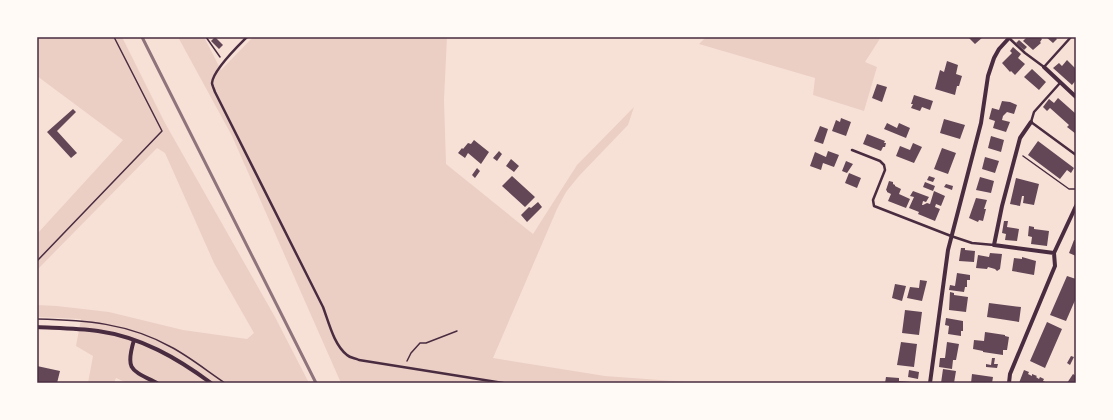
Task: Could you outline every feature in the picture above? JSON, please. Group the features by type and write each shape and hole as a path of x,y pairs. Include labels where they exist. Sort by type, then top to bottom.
{"street":[{"path":"930,383 948,250 980,128 990,67 999,49 1009,38"},
{"path":"1044,66 1076,97"},
{"path":"1031,122 1020,138 1002,206 994,245 1054,253"},
{"path":"1009,383 1010,374 1055,266 1054,253 1076,206"},
{"path":"37,327 99,331 134,340 155,348 172,357 211,383"},
{"path":"134,340 129,355 132,369 156,383"}],"lane":[{"path":"247,37 224,62 212,83 215,92 323,307 341,350 348,356 359,360 503,383"},
{"path":"1009,38 1025,53 1044,66 1071,37"},
{"path":"1060,82 1034,112 1031,122 1076,155"},
{"path":"852,150 880,161 884,165 884,170 873,200 874,206 972,243 994,245"}],"path":[{"path":"37,261 162,131 114,37"},
{"path":"206,37 224,62"},
{"path":"1016,154 1026,156 1069,189 1076,189"},
{"path":"405,367 411,352 420,343 426,343 458,331"}],"shaded area":[{"path":"37,37 122,37 165,123 275,317 309,383 127,383 116,378 114,383 88,383 93,356 76,346 81,319 37,317 37,305 109,312 183,330 247,339 254,333 214,263 165,153 157,148 37,270 37,234 123,140 37,76"},
{"path":"178,37 204,37 221,70 253,37 447,37 444,100 446,164 533,234 577,165 634,107 628,125 579,176 566,192 557,209 493,358 605,376 701,383 341,383 232,136"},
{"path":"706,37 881,37 865,62 877,67 864,111 813,95 815,78 699,44"}],"building":[{"path":"215,37 223,45 219,49 211,41"},
{"path":"968,37 983,37 975,44"},
{"path":"1027,37 1040,37 1042,39 1040,42 1041,43 1033,50 1023,41"},
{"path":"1046,37 1055,37 1057,39 1053,43"},
{"path":"1019,40 1027,47 1024,50 1016,43"},
{"path":"1013,47 1021,54 1018,58 1025,64 1015,75 1002,63 1012,53 1010,51"},
{"path":"1067,60 1076,69 1076,80 1072,85 1053,68 1059,63 1062,66"},
{"path":"947,61 958,65 956,74 962,76 959,86 957,86 955,95 935,89 940,70 944,72"},
{"path":"1032,69 1046,82 1039,90 1024,77"},
{"path":"877,84 887,87 882,102 872,98"},
{"path":"914,95 933,101 930,110 922,107 920,111 911,108"},
{"path":"1058,98 1076,114 1076,134 1067,127 1069,125 1050,108 1047,111 1043,107 1049,99 1054,103"},
{"path":"1002,101 1017,105 1014,114 1007,112 1003,116 1002,120 1010,122 1006,132 993,128 995,121 989,119 992,108 999,110"},
{"path":"73,109 76,112 57,131 77,153 71,158 47,132"},
{"path":"841,118 851,122 846,136 832,131 836,120 840,122"},
{"path":"944,119 965,125 960,139 940,133"},
{"path":"887,123 897,128 899,123 910,128 906,138 884,129"},
{"path":"820,126 828,129 823,144 814,141"},
{"path":"867,134 885,141 885,147 883,147 881,151 863,144"},
{"path":"991,136 1004,140 1001,152 988,148"},
{"path":"474,140 489,152 481,164 468,153 465,158 458,153 468,143 471,144"},
{"path":"1038,141 1074,168 1071,173 1067,170 1060,179 1028,155"},
{"path":"913,143 922,147 914,163 896,156 900,146 910,150"},
{"path":"942,148 956,153 948,174 934,169"},
{"path":"499,151 502,154 497,161 493,158"},
{"path":"828,151 839,155 834,167 823,163 821,170 810,166 815,152 826,157"},
{"path":"985,157 999,161 995,173 982,169"},
{"path":"511,159 519,166 514,172 506,166"},
{"path":"846,161 853,164 847,173 842,171"},
{"path":"477,168 480,171 475,178 472,175"},
{"path":"849,173 861,178 857,188 845,183"},
{"path":"512,176 535,197 525,207 502,186"},
{"path":"929,176 935,178 933,182 927,180"},
{"path":"980,177 994,181 991,193 976,190"},
{"path":"1016,178 1039,184 1034,205 1023,203 1024,196 1022,196 1020,206 1010,204"},
{"path":"889,181 893,182 895,186 901,189 899,194 910,199 906,208 888,201 891,194 886,190"},
{"path":"925,182 935,186 933,191 923,187"},
{"path":"946,184 953,186 952,190 944,187"},
{"path":"913,191 929,197 926,202 923,201 922,205 927,203 930,204 934,191 945,196 941,206 936,204 935,207 940,209 935,221 918,214 919,212 909,208 914,197 910,196"},
{"path":"976,198 987,200 984,209 986,209 983,221 979,220 978,222 969,218"},
{"path":"538,202 542,207 527,222 521,215 529,207 531,208"},
{"path":"1004,221 1008,221 1007,227 1019,229 1017,241 1005,240 1006,234 1002,233"},
{"path":"1029,226 1034,227 1034,229 1049,231 1047,246 1031,244 1032,237 1028,236"},
{"path":"1074,240 1076,240 1076,256 1069,253"},
{"path":"961,248 975,251 974,262 959,261"},
{"path":"990,253 1002,254 1000,269 997,271 988,267 987,269 976,268 978,255 989,257"},
{"path":"1022,257 1036,261 1034,275 1012,271 1014,258 1022,259"},
{"path":"957,273 970,275 970,280 967,280 967,287 965,287 964,292 949,290 950,285 955,286"},
{"path":"1067,276 1076,279 1076,298 1066,321 1050,315"},
{"path":"920,280 927,281 922,301 907,298 910,287 919,288"},
{"path":"895,284 906,286 902,301 892,298"},
{"path":"950,292 954,293 954,295 968,297 966,312 949,310"},
{"path":"989,303 1021,307 1019,322 987,317"},
{"path":"905,310 922,312 919,335 902,333"},
{"path":"946,318 963,321 963,331 961,331 961,336 948,334 949,326 945,325"},
{"path":"1047,322 1062,329 1045,368 1030,361"},
{"path":"985,332 1009,337 1007,350 1003,350 1003,355 973,349 974,340 984,341"},
{"path":"901,342 917,344 914,367 897,365"},
{"path":"947,342 959,344 956,360 953,360 952,369 939,367 940,358 945,358"},
{"path":"1071,356 1074,357 1070,365 1067,363"},
{"path":"992,358 995,358 994,364 998,364 997,368 986,367 986,364 991,365"},
{"path":"37,366 60,371 57,383 37,383"},
{"path":"943,369 956,371 954,383 941,383"},
{"path":"909,370 919,372 918,379 908,377"},
{"path":"1024,370 1029,372 1028,374 1032,376 1032,374 1037,376 1036,377 1039,379 1040,377 1044,379 1043,381 1048,383 1019,383"},
{"path":"972,374 993,377 992,383 971,383"},
{"path":"1073,374 1076,376 1076,383 1067,383"},
{"path":"886,377 899,378 899,381 912,383 885,383"}],"railway":[{"path":"142,37 316,383"}]}
